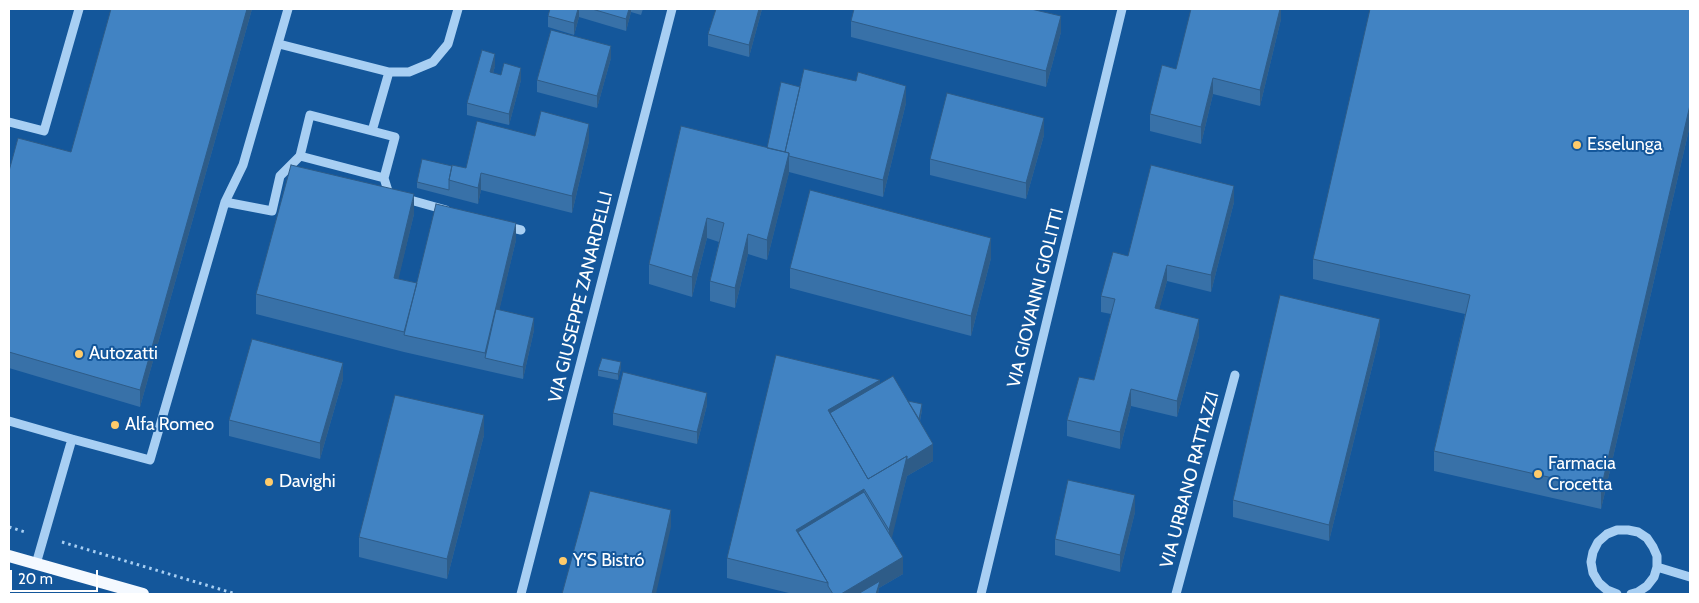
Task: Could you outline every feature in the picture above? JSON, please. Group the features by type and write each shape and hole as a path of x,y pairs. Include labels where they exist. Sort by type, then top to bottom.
{"main road":[{"path":"9,556 143,594"}],"street":[{"path":"9,122 44,131 79,9"},
{"path":"9,421 150,460 225,202 243,165 288,9"},
{"path":"279,44 388,72 409,72 433,62 448,44 458,9"},
{"name":"VIA GIUSEPPE ZANARDELLI","path":"521,594 672,9"},
{"name":"VIA GIOVANNI GIOLITTI","path":"981,594 1122,9"},
{"path":"372,131 388,72"},
{"path":"225,202 272,211 280,176 300,156 310,115 395,137 384,178 388,194 455,212"},
{"path":"300,156 384,178"},
{"path":"493,222 521,230"},
{"name":"VIA URBANO RATTAZZI","path":"1176,594 1235,375"},
{"path":"36,564 72,439"},
{"path":"1617,594 1607,590 1598,583 1593,574 1591,562 1598,542 1606,534 1617,530 1638,532 1647,538 1657,556 1657,567 1654,577 1647,586 1631,594"},
{"path":"1657,567 1690,576"}],"path":[{"path":"9,527 236,594"}],"building":[{"path":"111,9 247,9 140,390 9,352 9,171 18,138 71,152"},
{"path":"550,9 578,9 574,23 548,16"},
{"path":"592,9 629,9 626,19"},
{"path":"716,9 759,9 749,45 708,34"},
{"path":"854,9 1031,9 1061,16 1046,71 851,21"},
{"path":"1191,9 1280,9 1260,90 1213,78 1201,127 1150,114 1162,65 1176,69"},
{"path":"1370,9 1690,9 1690,105 1601,489 1434,451 1470,295 1313,259"},
{"path":"551,30 611,46 597,96 537,80"},
{"path":"482,50 495,54 490,72 501,75 504,63 521,68 509,114 467,103"},
{"path":"804,69 856,81 858,72 906,86 883,180 789,156 789,153 785,152"},
{"path":"781,82 800,87 785,152 767,148"},
{"path":"947,93 1044,118 1026,183 930,159"},
{"path":"541,111 589,124 572,196 481,173 478,188 449,180 452,165 466,168 477,121 535,136"},
{"path":"681,126 789,153 767,240 748,234 735,288 710,281 724,223 707,218 692,277 649,264"},
{"path":"422,159 452,166 449,190 417,182"},
{"path":"291,165 414,194 394,278 417,283 404,332 256,294"},
{"path":"1151,165 1234,186 1211,275 1167,265 1155,308 1199,319 1177,401 1131,389 1120,432 1067,420 1079,377 1094,380 1115,299 1101,296 1113,252 1128,256"},
{"path":"810,190 991,238 971,316 790,268"},
{"path":"436,204 516,223 485,353 404,335"},
{"path":"1280,295 1380,319 1329,525 1233,500"},
{"path":"496,309 534,318 523,367 485,358"},
{"path":"252,339 343,363 320,443 229,420"},
{"path":"776,355 880,380 828,410 868,479 907,456 889,530 864,489 796,530 828,583 727,558"},
{"path":"602,358 621,362 618,374 598,370"},
{"path":"623,372 707,393 697,432 613,413"},
{"path":"893,376 933,444 907,460 907,456 868,479 830,413"},
{"path":"395,395 484,415 447,559 359,537"},
{"path":"908,401 922,404 919,419"},
{"path":"1068,480 1135,495 1120,555 1055,539"},
{"path":"590,491 671,510 652,594 562,594"},
{"path":"864,492 903,557 841,594 833,594 798,532"},
{"path":"880,581 876,594 858,594"}],"place":[{"name":"Esselunga","path":"1577,145"},
{"name":"Autozatti","path":"79,354"},
{"name":"Alfa Romeo","path":"115,425"},
{"name":"Farmacia Crocetta","path":"1538,474"},
{"name":"Davighi","path":"269,482"},
{"name":"Y’S Bistró","path":"563,561"}]}
